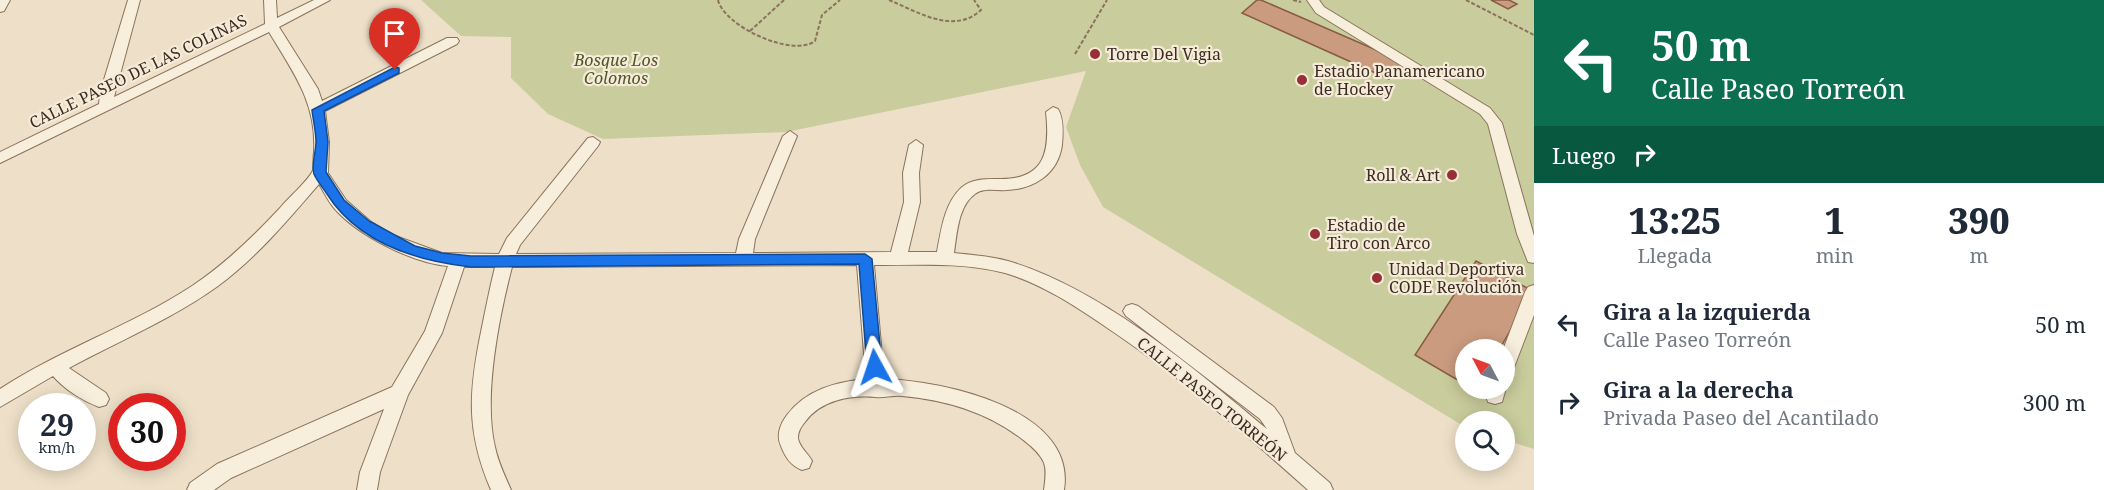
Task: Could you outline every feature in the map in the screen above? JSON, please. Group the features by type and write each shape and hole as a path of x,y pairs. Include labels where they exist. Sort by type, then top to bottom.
{"street":[{"path":"0,8 4,0"},
{"path":"106,107 107,93 134,0"},
{"path":"0,399 55,365 177,303 230,268 262,238 320,173 322,142 318,110 311,89 271,25 270,0"},
{"name":"CALLE PASEO DE LAS COLINAS","path":"0,159 324,0"},
{"path":"1313,0 1320,10 1485,111 1491,117 1495,123 1525,234 1534,257"},
{"path":"318,110 452,41"},
{"path":"944,260 956,211 960,200 969,190 985,185 1013,184 1030,180 1042,172 1052,160 1056,144 1053,112"},
{"path":"742,260 747,239 790,136"},
{"path":"501,490 484,450 479,403 481,377 504,261 513,242 594,142"},
{"path":"898,259 912,202 911,173 916,145"},
{"name":"CALLE PASEO TORREÓN","path":"320,173 340,204 364,225 412,250 458,261 898,259 944,260 1005,267 1035,277 1075,298 1149,346 1191,377 1323,490"},
{"path":"865,259 876,389"},
{"path":"367,490 370,472 399,393 432,333 458,261"},
{"path":"1515,341 1534,292"},
{"path":"1132,311 1266,413 1275,424 1288,459"},
{"path":"55,365 66,378 99,399"},
{"path":"802,461 792,452 788,441 791,424 816,397 844,390 902,388 938,392 973,402 996,412 1038,440 1053,458 1057,477 1054,490"},
{"path":"197,490 224,471 399,393"}],"path":[{"path":"718,0 721,10 733,21 750,31 790,47 803,48 814,43 818,38 821,16 827,8 840,0"},
{"path":"750,31 784,0"},
{"path":"889,0 938,19 962,22 975,18 981,10 974,0"},
{"path":"1075,54 1107,0"},
{"path":"1466,0 1534,35"}],"green space":[{"name":"Unidad Deportiva CODE Revolución","path":"421,0 1534,0 1534,449 1515,443 1515,411 1455,411 1455,421 1103,207 1080,165 1066,127 1086,71 786,132 603,139 548,114 511,78 511,37 461,36"}],"building":[{"path":"1257,0 1404,62 1389,79 1242,13"},
{"path":"1491,0 1509,0 1517,4 1508,9"},
{"path":"1476,261 1533,291 1505,339 1455,339 1455,379 1415,355"}],"place":[{"name":"Torre Del Vigia","path":"1095,54"},
{"name":"Estadio Panamericano de Hockey","path":"1302,80"},
{"name":"Roll & Art","path":"1452,175"},
{"name":"Estadio de Tiro con Arco","path":"1315,234"},
{"name":"Unidad Deportiva CODE Revolución","path":"1377,278"}],"route":[{"path":"395,70 318,110 322,142 320,173 340,204 364,225 412,250 458,261 865,259 875,367"}],"park label":[{"name":"Bosque Los Colomos","path":"616,69"}]}
